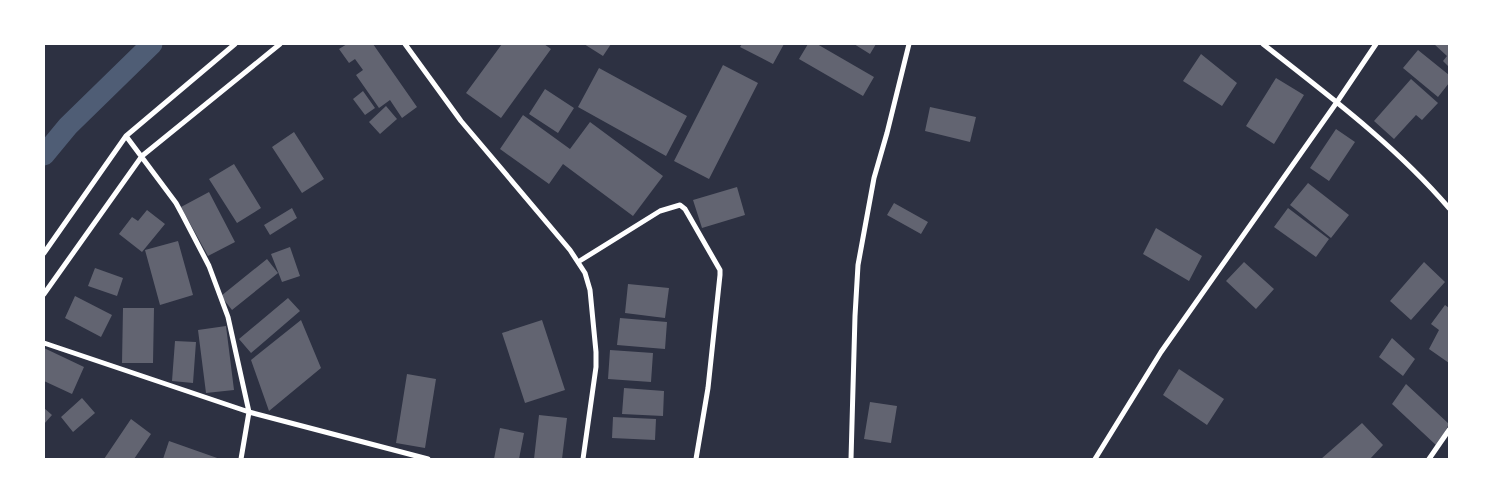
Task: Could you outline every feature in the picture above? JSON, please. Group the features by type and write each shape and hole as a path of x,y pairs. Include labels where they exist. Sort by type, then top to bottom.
{"street":[{"path":"44,253 126,136 235,44"},
{"path":"44,294 142,156 280,44"},
{"path":"405,44 461,121 578,262 585,273 590,290 596,367 583,459"},
{"path":"851,459 858,265 874,178 909,44"},
{"path":"1263,44 1337,102 1409,165 1449,208"},
{"path":"1095,459 1161,352 1376,44"},
{"path":"126,136 176,203 209,266 228,317 249,412 241,459"},
{"path":"578,262 660,211 680,205 686,209 720,270 708,388 696,459"},
{"path":"44,343 249,412 428,459"},
{"path":"1430,459 1449,430"}],"building":[{"path":"347,44 373,44 417,107 402,118 390,100 379,108 356,75 363,70 355,59 349,63 339,49"},
{"path":"502,44 544,44 551,49 501,118 466,93"},
{"path":"584,44 611,44 603,56"},
{"path":"742,44 784,44 773,64 740,47"},
{"path":"808,44 817,44 874,77 863,96 799,59"},
{"path":"854,44 876,44 870,54"},
{"path":"1434,44 1449,44 1449,67 1443,61 1447,56"},
{"path":"1418,50 1449,75 1449,83 1438,97 1403,68"},
{"path":"1201,54 1237,83 1222,106 1183,81"},
{"path":"723,65 758,83 709,179 674,161"},
{"path":"599,68 687,116 666,156 578,107"},
{"path":"1276,78 1304,95 1274,144 1246,126"},
{"path":"1411,79 1438,103 1422,120 1416,115 1394,139 1374,121"},
{"path":"545,89 574,108 558,133 529,114"},
{"path":"363,91 375,108 365,115 353,99"},
{"path":"386,106 397,119 380,134 369,122"},
{"path":"930,107 976,117 970,142 925,131"},
{"path":"523,115 570,149 590,122 663,176 633,216 563,164 549,184 500,149"},
{"path":"1336,129 1355,142 1329,181 1310,168"},
{"path":"294,132 324,179 302,193 272,147"},
{"path":"234,164 261,208 237,223 209,179"},
{"path":"1308,183 1349,215 1331,238 1290,205"},
{"path":"737,187 745,215 702,228 693,200"},
{"path":"209,192 235,242 208,256 181,207"},
{"path":"894,203 928,222 921,234 887,215"},
{"path":"292,208 297,218 270,235 264,225"},
{"path":"1288,208 1329,239 1316,257 1274,227"},
{"path":"147,210 165,224 142,252 119,234 132,217 138,221"},
{"path":"1156,228 1202,256 1189,281 1143,254"},
{"path":"178,241 193,295 160,305 145,250"},
{"path":"290,247 300,276 282,282 271,254"},
{"path":"267,259 278,273 232,310 221,296"},
{"path":"1244,262 1274,289 1256,309 1226,281"},
{"path":"1424,262 1445,282 1411,320 1390,301"},
{"path":"95,268 123,278 117,296 88,286"},
{"path":"628,284 669,288 665,318 625,313"},
{"path":"75,296 112,315 101,337 65,318"},
{"path":"288,298 300,311 251,353 239,339"},
{"path":"1445,305 1449,308 1449,363 1429,349 1439,330 1431,324"},
{"path":"123,308 154,308 153,363 122,363"},
{"path":"620,318 667,322 665,349 617,345"},
{"path":"301,320 321,368 269,411 251,360"},
{"path":"542,320 565,390 525,403 502,333"},
{"path":"226,326 234,390 206,393 198,330"},
{"path":"1392,338 1415,359 1403,376 1379,357"},
{"path":"175,341 196,342 193,383 172,381"},
{"path":"44,348 84,367 72,394 44,381"},
{"path":"610,350 653,353 651,382 608,379"},
{"path":"1179,369 1224,399 1207,425 1163,395"},
{"path":"407,374 436,379 425,448 396,443"},
{"path":"1406,384 1449,424 1437,446 1392,404"},
{"path":"624,388 664,391 663,416 622,414"},
{"path":"82,398 95,413 73,432 61,417"},
{"path":"870,402 897,406 891,443 864,439"},
{"path":"44,408 52,415 44,424"},
{"path":"539,415 567,418 562,459 534,459"},
{"path":"613,417 656,419 655,440 612,438"},
{"path":"131,419 151,434 134,459 104,459"},
{"path":"1362,423 1383,445 1370,459 1321,459"},
{"path":"500,428 524,433 519,459 494,459"},
{"path":"169,441 220,459 163,459"}],"waterway":[{"path":"44,155 68,126 152,44"}]}
